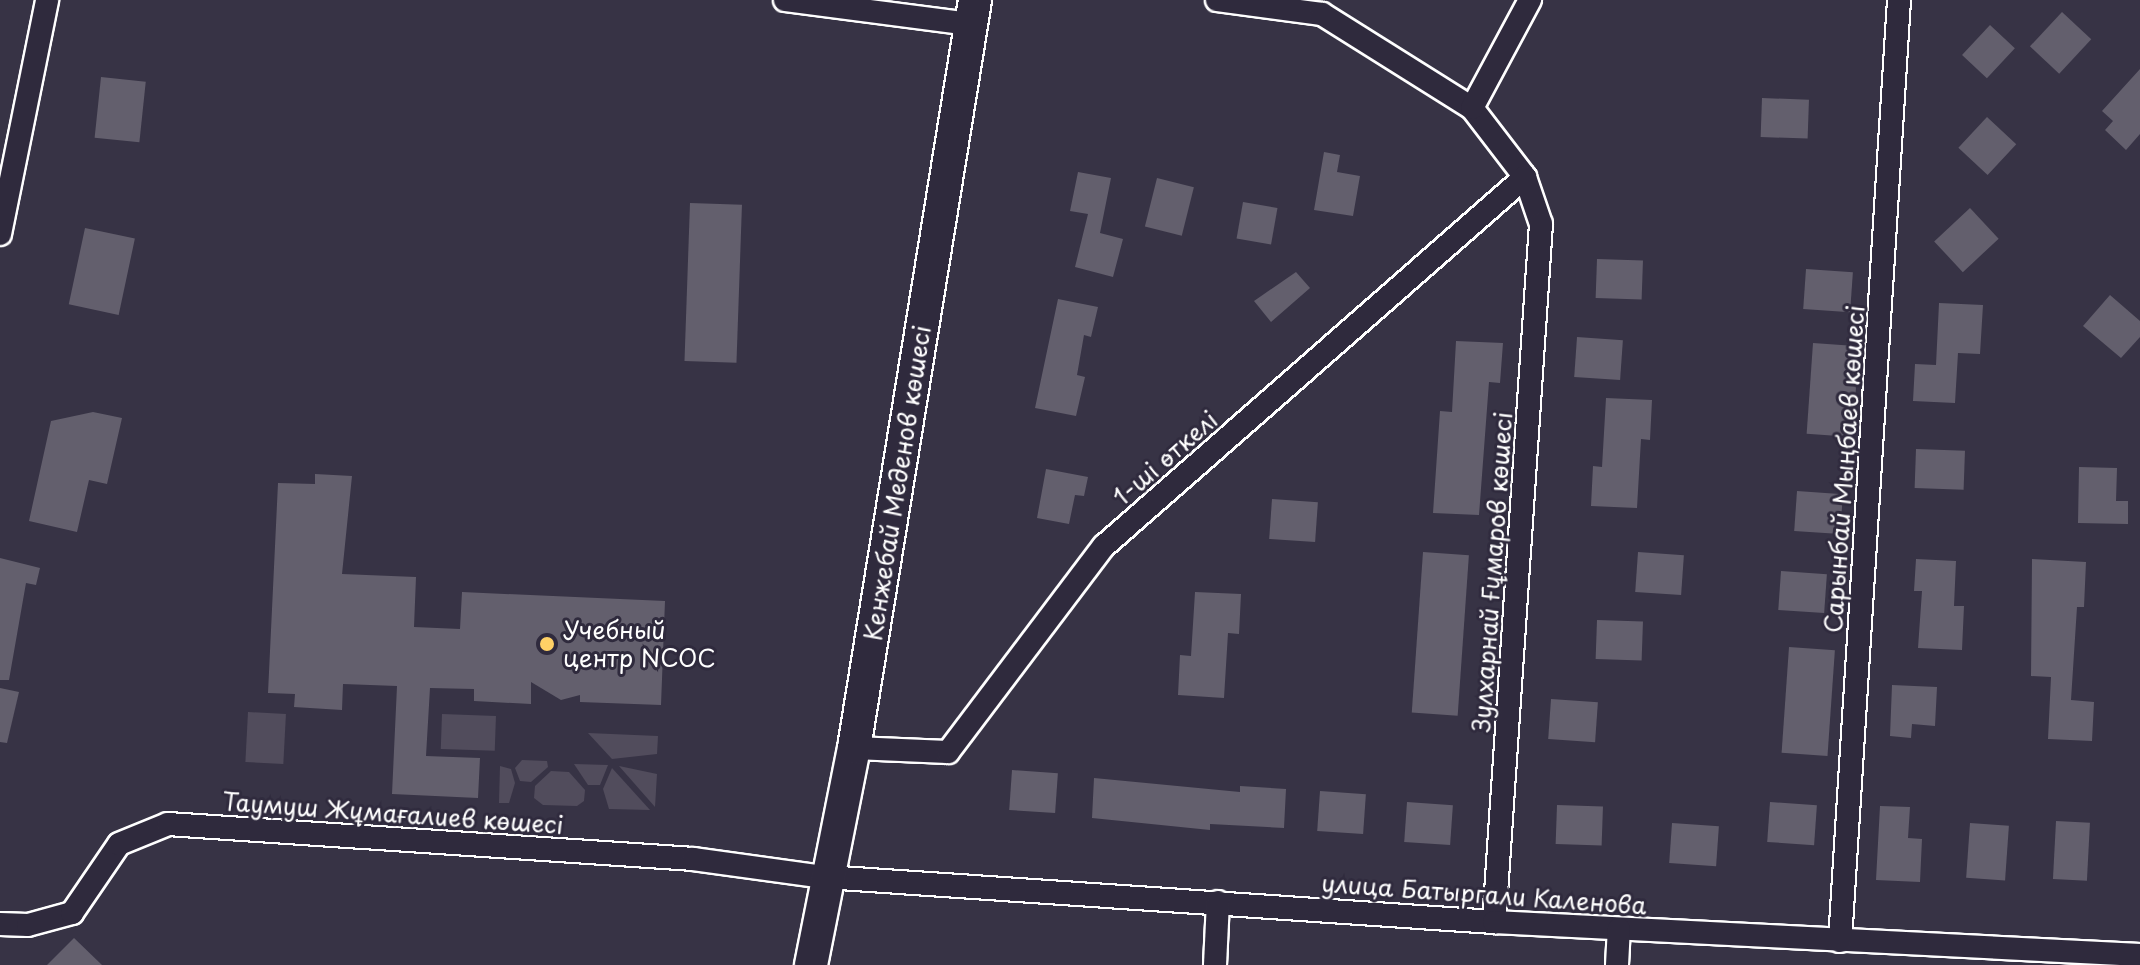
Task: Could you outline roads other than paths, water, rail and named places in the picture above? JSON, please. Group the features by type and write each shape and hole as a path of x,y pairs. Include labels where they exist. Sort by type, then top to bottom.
{"street":[{"path":"0,234 7,163 47,0"},
{"path":"785,0 973,12"},
{"path":"1217,0 1322,14 1472,108 1525,177"},
{"path":"1472,108 1530,0"},
{"name":"Сарынбай Мыңбаев көшесі","path":"1840,941 1899,0"},
{"name":"Кенжебай Меденов көшесі","path":"811,965 825,877 854,748 973,12"},
{"name":"1-ші өткелі","path":"854,748 948,752 1104,546 1525,177"},
{"name":"Зулхарнай Ғұмаров көшесі","path":"1494,922 1541,224 1525,177"},
{"name":"Таумуш Жұмағалиев көшесі","path":"0,924 28,925 72,913 119,844 157,824 693,859 825,877"},
{"name":"улица Батыргали Каленова","path":"825,877 1494,922 2140,955"},
{"path":"1215,965 1218,902"},
{"path":"1617,965 1619,929"}],"place":[{"name":"Учебный центр NCOC","path":"547,644"}]}
